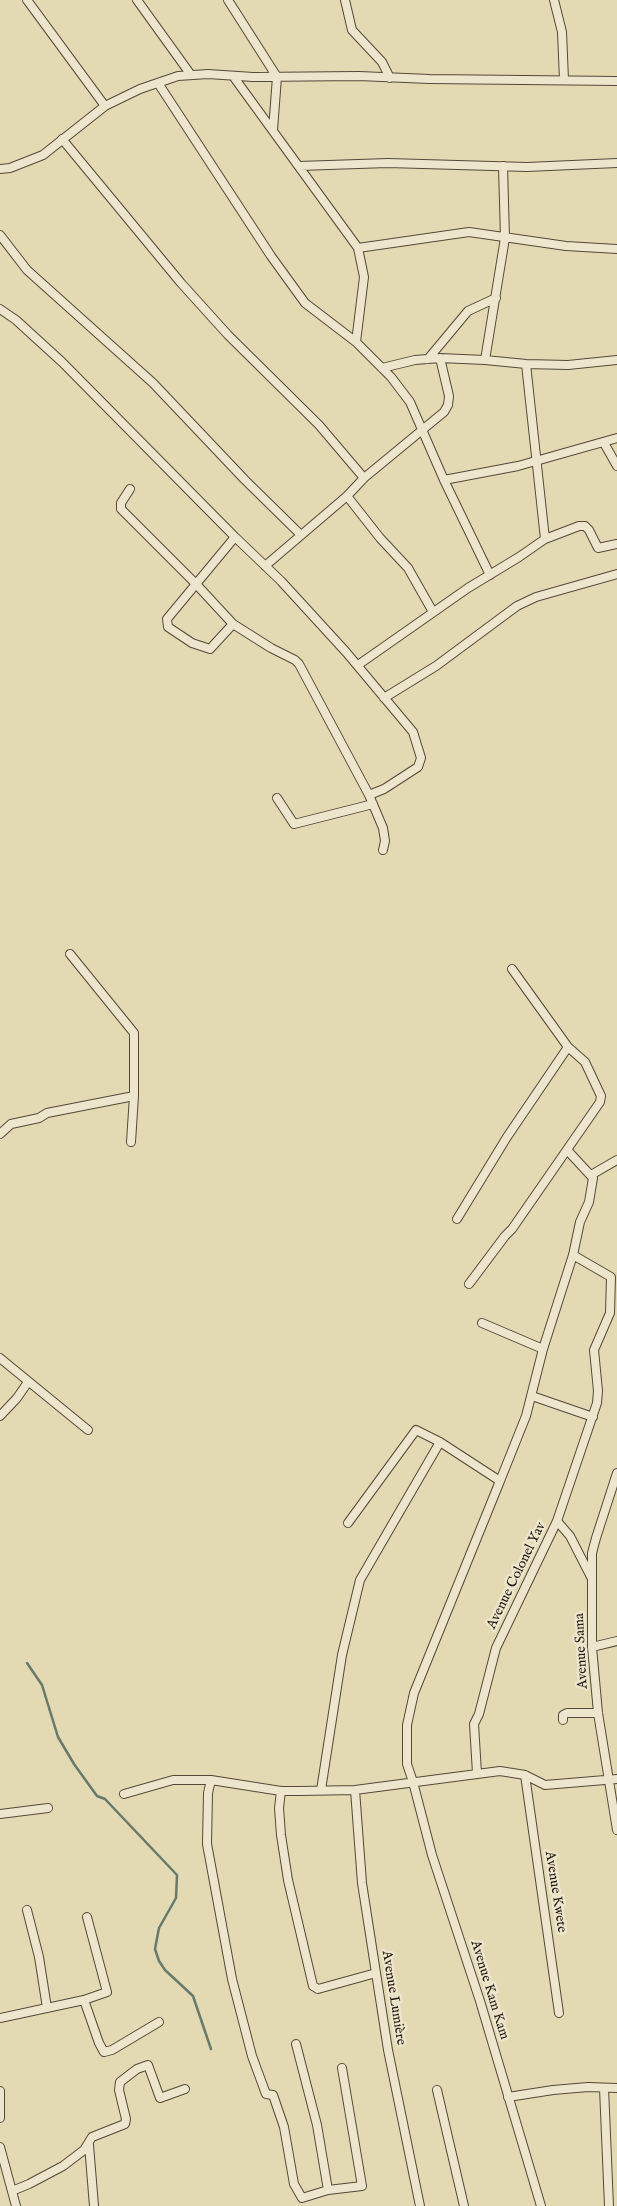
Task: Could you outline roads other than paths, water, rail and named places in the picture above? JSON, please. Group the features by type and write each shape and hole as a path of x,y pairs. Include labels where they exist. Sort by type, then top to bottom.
{"street":[{"path":"27,0 105,106"},
{"path":"137,0 191,75"},
{"path":"228,0 277,77 273,130"},
{"path":"345,0 352,30 382,62 390,78"},
{"path":"554,0 562,32 564,80"},
{"path":"0,169 10,168 43,155 105,106 178,76 208,74 277,77 617,81"},
{"path":"233,76 358,248 364,277 356,342"},
{"path":"158,83 266,248 305,303 356,342 382,368 410,402 444,480 490,575"},
{"path":"62,139 182,284 228,335 319,425 364,478"},
{"path":"299,166 388,163 503,166 617,163"},
{"path":"485,360 505,238 503,166"},
{"path":"358,248 469,232 566,246 617,249"},
{"path":"0,235 27,270 153,384 301,535"},
{"path":"428,359 468,311 496,298"},
{"path":"0,309 16,320 62,362 265,566 358,665 414,732 421,758 414,771 384,789 369,795"},
{"path":"382,368 415,360 440,358 568,365 617,360"},
{"path":"265,566 347,496 364,478 444,412 448,405 449,396 440,358"},
{"path":"526,364 545,539"},
{"path":"444,480 537,461 617,438"},
{"path":"604,443 617,466"},
{"path":"130,489 121,502 121,509 233,624 299,664 369,795 385,836 383,850"},
{"path":"347,496 380,538 408,568 433,612"},
{"path":"358,665 433,612 545,539 579,526 585,526 598,548 617,544"},
{"path":"233,624 212,648 208,649 192,643 168,627 167,620 235,537"},
{"path":"384,698 436,666 517,606 536,597 617,574"},
{"path":"277,798 294,824 373,804"},
{"path":"70,954 133,1030 134,1096 132,1142"},
{"path":"469,1284 512,1229 568,1151 601,1099 585,1062 568,1047 512,969"},
{"path":"457,1219 507,1137 568,1047"},
{"path":"0,1132 11,1124 39,1118 47,1113 134,1096"},
{"path":"568,1151 591,1175 617,1160"},
{"name":"Avenue Kam Kam","path":"541,2206 480,2001 432,1855 413,1782 406,1764 407,1725 414,1693 526,1416 543,1349 573,1254 580,1221 589,1202 593,1180 591,1175"},
{"name":"Avenue Colonel Yav","path":"477,1774 474,1724 479,1714 496,1648 557,1521 593,1417 598,1392 594,1350 610,1313 610,1277 573,1254"},
{"path":"482,1323 543,1349"},
{"path":"0,1358 88,1430"},
{"path":"0,1416 18,1398 28,1382"},
{"path":"532,1396 593,1417"},
{"path":"348,1523 416,1430 440,1442 500,1481"},
{"path":"321,1790 342,1655 360,1580 440,1442"},
{"name":"Avenue Sama","path":"617,1473 592,1553 592,1647 598,1713 613,1780 617,1830"},
{"path":"557,1521 570,1536 592,1578"},
{"path":"592,1647 617,1641"},
{"path":"563,1720 563,1715 567,1713 598,1713"},
{"path":"124,1794 173,1780 210,1780 281,1791 355,1790 512,1771 525,1774 545,1785 613,1780"},
{"name":"Avenue Kwete","path":"525,1774 559,2013"},
{"path":"210,1780 207,1844 232,1979 252,2056 266,2094 273,2095 284,2127 294,2184 302,2198 328,2190 362,2186 342,2068"},
{"name":"Avenue Lumière","path":"355,1790 362,1883 376,1974 391,2066 420,2206"},
{"path":"281,1791 278,1808 280,1836 288,1880 313,1986 318,1990 376,1974"},
{"path":"0,1814 48,1808"},
{"path":"27,1910 39,1957 47,2008"},
{"path":"0,2018 104,1994 107,1988 87,1917"},
{"path":"84,2000 104,2052 112,2050 159,2022"},
{"path":"296,2044 317,2125 328,2190"},
{"path":"94,2206 89,2145 92,2136 122,2126 126,2122 119,2090 120,2082 148,2065 160,2098 185,2089"},
{"path":"604,2088 610,2206"},
{"path":"508,2096 553,2090 617,2088"},
{"path":"437,2090 464,2206"},
{"path":"0,2091 0,2118"},
{"path":"12,2190 29,2184 63,2166 89,2145"},
{"path":"0,2147 16,2206"}],"waterway":[{"path":"27,1663 42,1685 58,1737 74,1764 97,1796 105,1799 177,1875 176,1898 159,1928 155,1949 159,1961 165,1970 193,1996 211,2049"}]}
